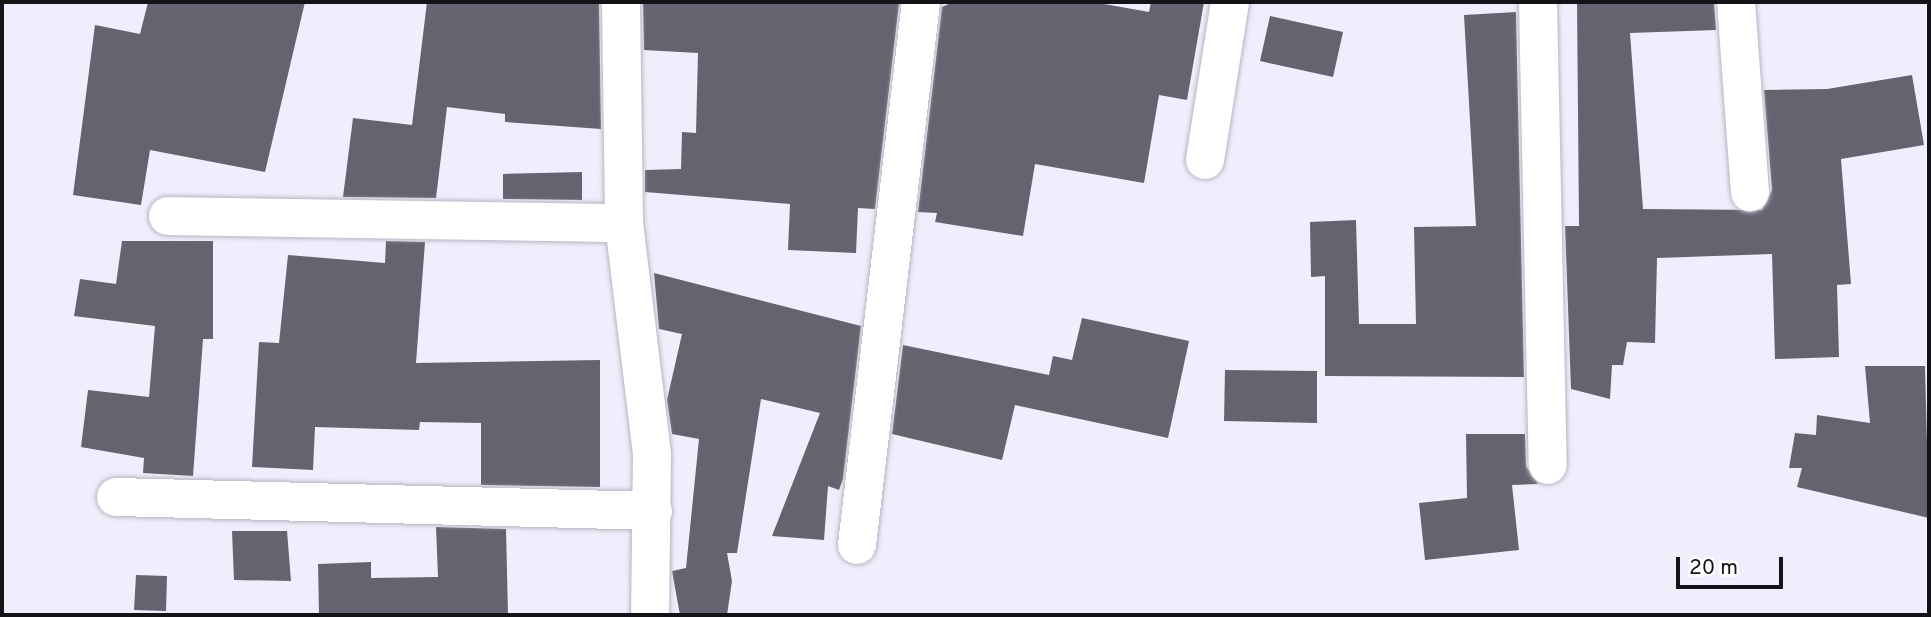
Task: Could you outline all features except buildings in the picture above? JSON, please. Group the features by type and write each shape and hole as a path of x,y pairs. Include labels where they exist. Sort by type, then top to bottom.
{"street":[{"path":"621,2 624,223 653,511 650,615"},
{"path":"858,545 921,2"},
{"path":"1205,160 1230,2"},
{"path":"1538,2 1548,465"},
{"path":"1736,2 1750,192"},
{"path":"168,216 624,223"},
{"path":"116,497 653,511"}]}
